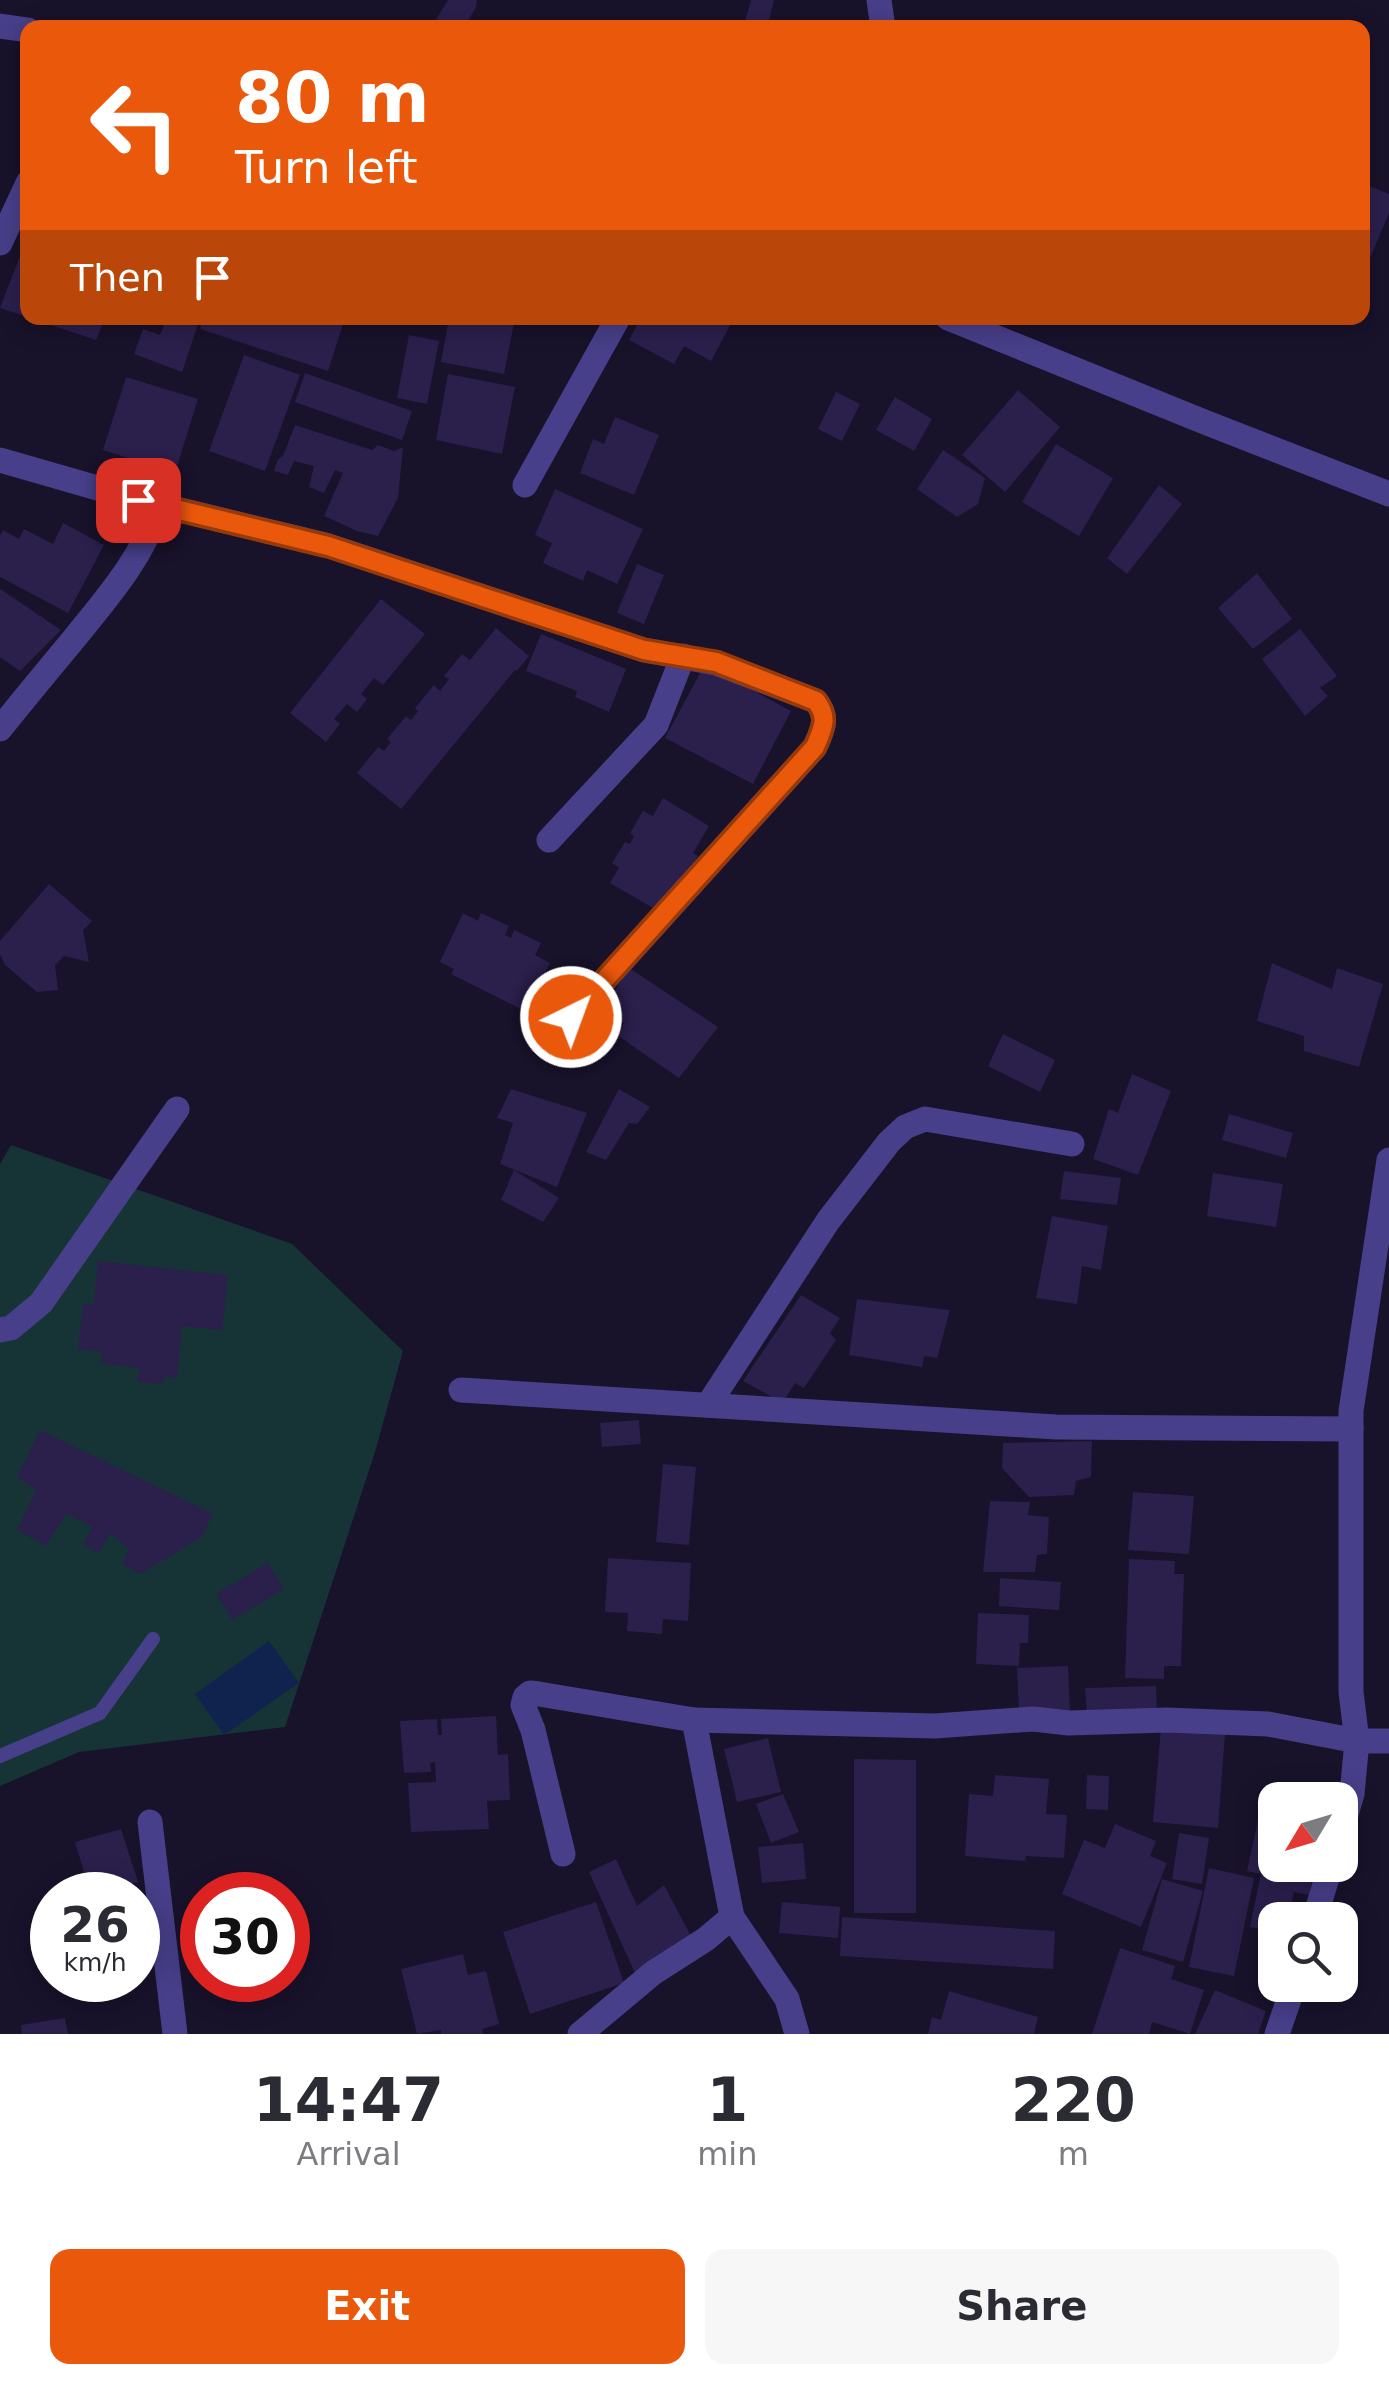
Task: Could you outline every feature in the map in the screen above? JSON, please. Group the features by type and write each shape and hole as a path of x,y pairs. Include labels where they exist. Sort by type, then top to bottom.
{"street":[{"path":"0,244 20,200"},
{"path":"526,485 614,325"},
{"path":"965,325 1389,494"},
{"path":"0,460 138,500 328,546 644,650 716,662 816,701 826,724 815,747 547,1044"},
{"path":"0,729 97,611 144,546 160,504"},
{"path":"549,840 656,725 683,656"},
{"path":"0,1330 11,1328 41,1302 177,1109"},
{"path":"708,1405 828,1221 905,1127 925,1119 1072,1144"},
{"path":"1353,1782 1357,1741 1351,1692 1351,1411 1389,1160"},
{"path":"461,1390 1056,1427 1352,1430"},
{"path":"563,1854 533,1730 523,1705 530,1693 694,1720 936,1726 1034,1719 1068,1723 1168,1720 1268,1724 1357,1741 1389,1741"},
{"path":"694,1720 732,1917 787,1999 798,2034"},
{"path":"150,1822 175,2034"},
{"path":"580,2034 653,1973 732,1917"},
{"path":"1277,2034 1288,2002"}],"lane":[{"path":"0,1756 100,1713 153,1639"}],"green space":[{"path":"11,1145 292,1244 403,1351 375,1452 285,1727 79,1752 0,1786 0,1164"}],"water":[{"path":"269,1641 299,1683 224,1735 195,1694"}],"building":[{"path":"448,0 477,0 469,20 436,20"},
{"path":"751,0 774,0 769,20 745,20"},
{"path":"1370,186 1389,194 1389,213 1370,258"},
{"path":"20,256 20,314 0,308"},
{"path":"51,325 102,325 96,340"},
{"path":"164,325 198,325 182,372 134,354 143,329 160,335"},
{"path":"201,325 343,325 328,371 200,329"},
{"path":"448,325 514,325 504,374 441,362"},
{"path":"637,325 730,325 711,361 684,346 674,364 629,340"},
{"path":"409,335 439,341 427,404 397,398"},
{"path":"244,355 300,375 265,471 209,451"},
{"path":"305,373 412,411 402,440 295,402"},
{"path":"448,374 515,387 502,454 436,440"},
{"path":"126,377 198,399 175,473 103,450"},
{"path":"1018,390 1060,427 1005,492 962,455"},
{"path":"836,392 860,404 842,441 818,429"},
{"path":"895,397 932,419 914,451 876,430"},
{"path":"615,417 659,435 634,495 580,473 593,439 604,444"},
{"path":"295,425 372,450 378,445 394,451 403,447 398,498 378,536 324,516 343,473 335,470 324,493 309,487 314,466 294,461 288,475 274,471"},
{"path":"1056,444 1113,478 1079,536 1022,502"},
{"path":"943,450 985,478 978,504 957,517 917,489"},
{"path":"1159,485 1182,504 1127,574 1107,558"},
{"path":"555,489 643,529 617,584 587,570 583,581 543,563 552,543 535,535"},
{"path":"63,523 104,545 68,613 0,577 3,530 19,539 24,529 53,544"},
{"path":"637,564 664,575 644,624 617,613"},
{"path":"1257,573 1292,619 1253,649 1218,608"},
{"path":"0,589 61,630 20,671 0,657"},
{"path":"381,599 425,634 383,685 374,678 361,694 367,699 357,712 347,704 334,719 340,724 326,742 290,713"},
{"path":"496,628 529,656 401,809 357,773 378,747 384,751 391,742 387,739 406,716 411,720 418,711 415,708 434,685 440,691 449,679 444,676 462,654 470,660"},
{"path":"1300,629 1337,676 1320,688 1328,696 1305,716 1262,659"},
{"path":"541,634 626,669 609,712 575,697 577,691 526,671"},
{"path":"705,664 791,711 753,784 665,738"},
{"path":"663,798 709,826 693,853 698,856 679,888 673,885 658,911 610,883 619,868 612,863 625,842 630,844 634,836 630,833 643,811 653,816"},
{"path":"49,884 92,921 83,930 89,962 64,956 55,965 58,990 37,992 5,965 0,941"},
{"path":"463,913 478,921 481,913 509,926 505,935 511,938 514,930 541,943 535,955 550,963 527,1012 451,974 454,969 440,962"},
{"path":"1272,963 1332,989 1337,968 1383,984 1359,1067 1304,1051 1304,1036 1257,1021"},
{"path":"629,968 718,1027 679,1078 617,1035 624,1023 603,1010"},
{"path":"1003,1034 1055,1060 1040,1092 988,1066"},
{"path":"1132,1074 1171,1091 1138,1175 1093,1159 1109,1109 1118,1113"},
{"path":"511,1089 587,1113 557,1187 500,1164 513,1123 497,1118"},
{"path":"619,1089 650,1107 637,1124 629,1123 606,1160 586,1152"},
{"path":"1229,1114 1293,1133 1286,1158 1222,1140"},
{"path":"514,1170 559,1198 543,1222 501,1200"},
{"path":"1064,1171 1121,1178 1117,1205 1060,1199"},
{"path":"1213,1173 1283,1184 1276,1227 1207,1216"},
{"path":"1052,1216 1108,1226 1101,1270 1082,1266 1077,1304 1036,1298"},
{"path":"98,1261 228,1275 222,1330 182,1326 177,1378 164,1377 163,1384 137,1382 139,1368 101,1363 102,1352 78,1349 83,1304 94,1304"},
{"path":"801,1295 840,1318 830,1333 836,1340 804,1388 795,1383 783,1403 743,1381"},
{"path":"857,1299 950,1310 937,1358 924,1356 922,1367 849,1355"},
{"path":"639,1420 641,1444 602,1447 600,1423"},
{"path":"40,1430 213,1514 202,1537 140,1574 122,1564 129,1549 110,1533 99,1553 84,1545 92,1526 66,1514 46,1546 17,1530 36,1490 17,1477"},
{"path":"1092,1441 1091,1477 1076,1481 1074,1495 1029,1497 1002,1468 1003,1443"},
{"path":"663,1464 696,1467 689,1545 656,1542"},
{"path":"1133,1492 1194,1496 1189,1554 1128,1550"},
{"path":"990,1501 1030,1502 1028,1515 1049,1517 1047,1554 1037,1555 1035,1572 983,1572"},
{"path":"608,1558 691,1563 688,1621 663,1619 662,1634 627,1631 628,1613 605,1612"},
{"path":"1129,1559 1175,1561 1174,1574 1184,1574 1181,1666 1164,1666 1164,1679 1125,1678"},
{"path":"268,1563 284,1589 232,1620 216,1594"},
{"path":"1000,1578 1061,1582 1059,1610 999,1606"},
{"path":"978,1613 1029,1615 1028,1643 1020,1643 1019,1666 976,1664"},
{"path":"1068,1666 1070,1710 1019,1713 1017,1668"},
{"path":"1156,1686 1157,1712 1087,1714 1085,1688"},
{"path":"496,1716 498,1755 508,1754 510,1800 487,1801 489,1829 411,1832 408,1783 436,1782 435,1762 430,1763 431,1772 404,1773 400,1721 437,1719 438,1735 442,1735 441,1719"},
{"path":"1161,1728 1225,1734 1218,1828 1153,1822"},
{"path":"768,1738 781,1792 737,1802 724,1749"},
{"path":"854,1759 916,1760 916,1913 854,1913"},
{"path":"995,1775 1049,1779 1046,1814 1067,1815 1064,1858 1026,1856 1025,1861 965,1856 969,1794 993,1796"},
{"path":"1087,1775 1109,1776 1108,1810 1086,1809"},
{"path":"783,1794 799,1832 771,1843 756,1804"},
{"path":"1258,1820 1258,1873 1247,1871"},
{"path":"1115,1824 1156,1841 1150,1856 1167,1863 1141,1927 1062,1894 1084,1840 1105,1848"},
{"path":"121,1829 135,1872 84,1872 75,1842"},
{"path":"1179,1833 1209,1838 1202,1884 1172,1879"},
{"path":"803,1843 806,1879 762,1883 758,1847"},
{"path":"616,1859 637,1906 664,1885 692,1938 635,1973 589,1872"},
{"path":"1209,1868 1254,1878 1234,1976 1189,1967"},
{"path":"1162,1879 1203,1891 1183,1962 1142,1950"},
{"path":"1259,1882 1312,1882 1309,1895 1294,1892 1292,1902 1258,1902 1258,1929 1250,1927"},
{"path":"596,1902 624,1983 530,2014 503,1932"},
{"path":"782,1902 840,1907 838,1938 779,1933"},
{"path":"842,1917 1055,1931 1053,1969 840,1956"},
{"path":"1120,1948 1175,1966 1171,1979 1204,1990 1190,2034 1152,2022 1149,2034 1092,2034"},
{"path":"463,1954 468,1975 486,1971 499,2024 482,2029 483,2034 441,2034 441,2030 417,2034 401,1969"},
{"path":"1215,1990 1266,2011 1258,2034 1195,2034"},
{"path":"949,1991 1038,2017 1034,2034 928,2034 932,2017 941,2020"},
{"path":"65,2018 68,2034 22,2034 21,2025"}],"route":[{"path":"138,500 328,546 644,650 716,662 816,701 826,724 815,747 571,1017"}]}
